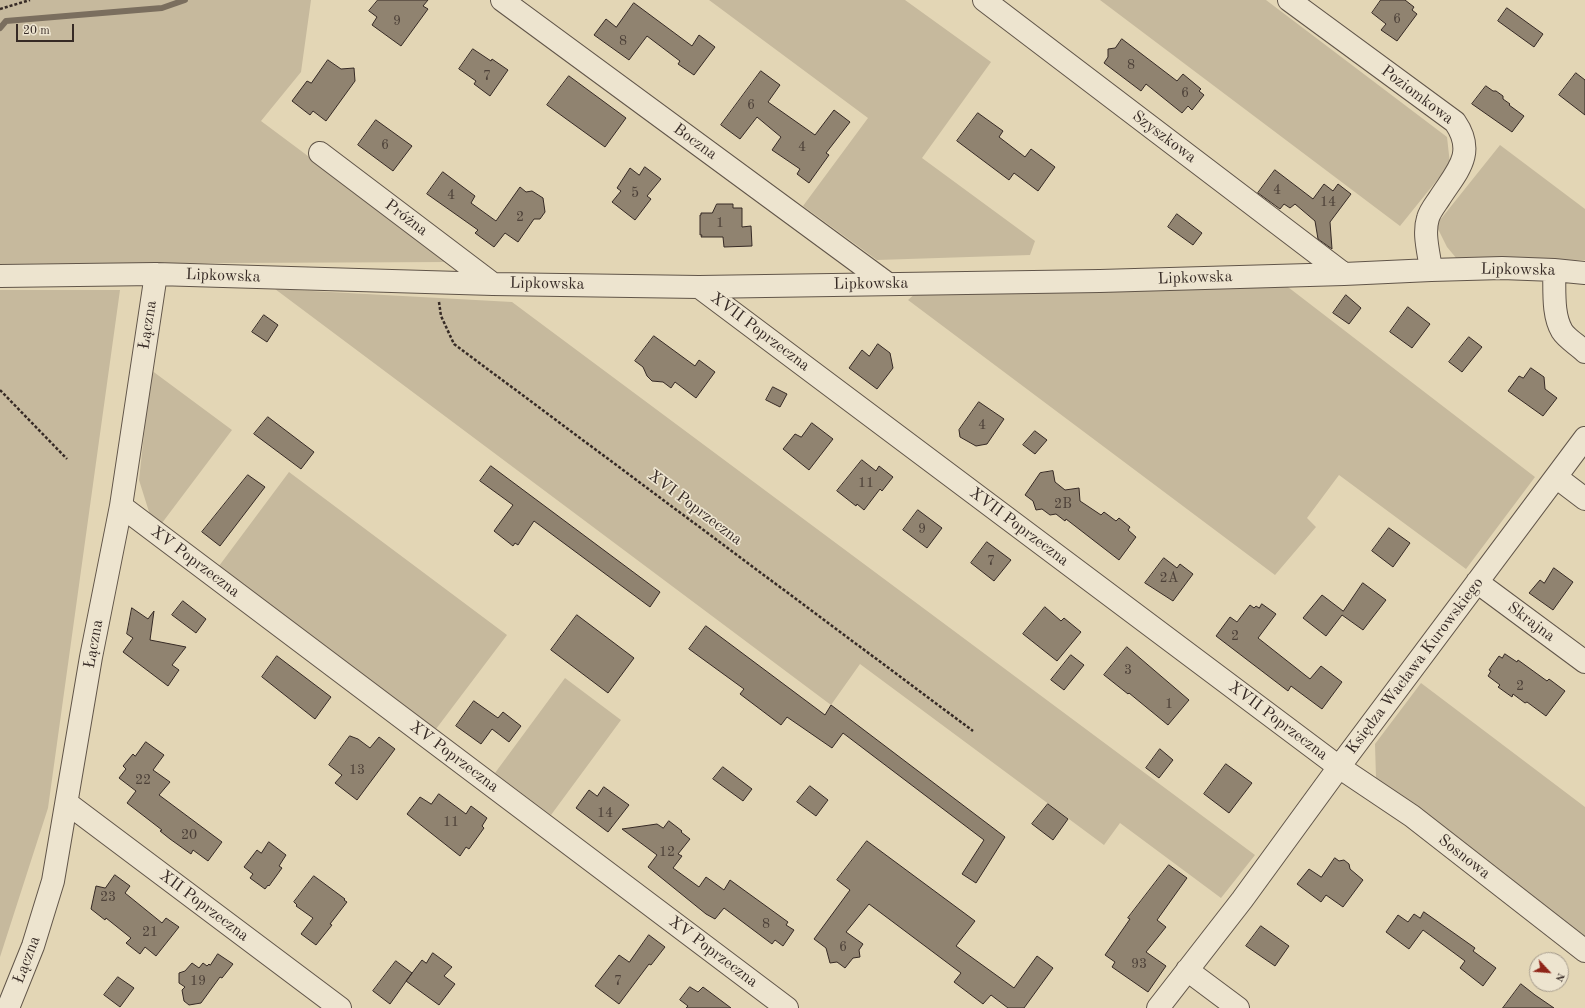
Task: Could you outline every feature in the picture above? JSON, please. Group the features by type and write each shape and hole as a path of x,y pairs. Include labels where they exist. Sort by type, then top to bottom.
{"street":[{"name":"Boczna","path":"502,0 888,284"},
{"name":"Szyszkowa","path":"984,0 1344,274"},
{"name":"Poziomkowa","path":"1289,0 1455,122 1462,133 1465,140 1464,159 1432,209 1428,219 1426,232 1431,270"},
{"name":"Próżna","path":"320,153 492,284"},
{"name":"Lipkowska","path":"0,276 156,274 492,284 699,287 1344,274 1502,268 1585,273"},
{"path":"1554,270 1556,306 1562,330 1585,352"},
{"name":"Łączna","path":"8,1008 33,946 53,881 91,657 121,506 156,274"},
{"name":"XVII Poprzeczna","path":"699,287 1339,767"},
{"name":"Księdza Wacława Kurowskiego","path":"1158,1008 1242,900 1339,767 1585,438"},
{"path":"1556,477 1585,499"},
{"name":"XV Poprzeczna","path":"121,506 787,1008"},
{"name":"Skrajna","path":"1478,582 1585,662"},
{"name":"Sosnowa","path":"1339,767 1412,816 1585,951"},
{"name":"XII Poprzeczna","path":"67,803 340,1008"},
{"path":"1187,970 1238,1008"}],"path":[{"path":"0,9 30,0"},
{"name":"XVI Poprzeczna","path":"436,282 441,316 454,344 973,731"},
{"path":"0,390 67,459"}],"shaded area":[{"path":"0,0 311,0 301,72 261,121 450,262 0,264"},
{"path":"709,0 905,0 991,62 922,158 1035,241 1030,255 877,260 803,206 868,118"},
{"path":"1100,0 1266,0 1447,137 1450,164 1400,226"},
{"path":"1500,145 1585,209 1585,260 1457,259 1447,247 1436,225"},
{"path":"1284,284 1535,477 1466,569 1339,475 1307,518 1316,527 1275,575 908,300 918,291"},
{"path":"275,289 512,302 1255,855 1221,898 1120,823 1104,845 860,664 831,705"},
{"path":"0,290 120,290 48,808 0,957"},
{"path":"151,370 232,430 162,523 150,515 139,480"},
{"path":"289,472 507,635 436,729 219,566"},
{"path":"565,678 621,720 551,815 495,773"},
{"path":"1421,683 1585,807 1585,939 1376,778 1375,744"}],"building":[{"path":"378,0 428,0 423,6 428,9 401,46 372,25 377,17 369,11"},
{"path":"1381,0 1405,0 1414,7 1412,10 1417,14 1397,41 1381,30 1386,24 1372,13"},
{"path":"634,3 692,46 699,35 715,47 694,75 678,64 680,61 647,36 629,60 594,35 606,19 616,27"},
{"path":"1507,8 1543,34 1534,47 1498,21"},
{"path":"1122,39 1177,81 1183,74 1201,89 1199,91 1204,95 1192,110 1188,106 1182,113 1146,84 1141,91 1104,63 1108,57 1108,49 1115,48"},
{"path":"473,49 491,61 492,59 508,70 490,96 474,84 476,81 459,69"},
{"path":"328,60 341,69 354,68 355,81 326,121 313,111 310,115 292,101 307,81 311,83"},
{"path":"761,71 780,85 768,102 815,135 834,110 850,122 826,153 829,155 809,183 797,174 800,169 772,150 781,137 757,117 740,139 721,125"},
{"path":"1576,73 1585,80 1585,115 1559,95"},
{"path":"569,76 626,118 605,147 547,105"},
{"path":"1486,86 1503,96 1503,99 1510,104 1509,105 1524,116 1512,132 1472,104"},
{"path":"978,113 1003,131 999,137 1025,157 1031,149 1055,167 1038,191 1014,173 1009,180 957,141"},
{"path":"376,120 412,146 393,171 358,145"},
{"path":"645,167 661,179 647,196 651,199 635,220 612,202 621,191 617,188 630,168 639,175"},
{"path":"1275,170 1313,199 1324,184 1333,191 1338,184 1351,194 1330,222 1332,249 1318,239 1315,221 1295,204 1290,208 1284,204 1280,209 1258,193"},
{"path":"443,172 475,196 471,203 496,221 520,187 526,192 532,191 543,198 545,212 540,219 534,219 518,242 505,233 494,247 475,233 478,230 427,194"},
{"path":"717,204 733,204 733,208 742,208 742,227 751,226 752,246 724,247 723,237 701,237 700,215 701,213 712,213"},
{"path":"1177,214 1202,233 1193,245 1168,227"},
{"path":"1346,295 1361,308 1349,324 1333,313"},
{"path":"1408,307 1430,324 1412,348 1390,332"},
{"path":"264,315 278,325 267,342 252,332"},
{"path":"654,336 695,366 699,360 715,372 696,398 675,382 671,388 663,382 652,381 647,376 643,367 635,361"},
{"path":"1469,337 1482,347 1462,372 1449,362"},
{"path":"878,344 890,353 893,368 877,389 849,368 862,350 869,356"},
{"path":"1531,368 1544,377 1545,389 1557,398 1543,416 1508,391 1519,376 1523,378"},
{"path":"773,387 787,394 780,407 766,400"},
{"path":"979,402 1004,419 987,444 976,446 960,437 959,430"},
{"path":"268,417 314,452 301,469 254,434"},
{"path":"812,423 833,439 809,470 783,449 795,434 801,437"},
{"path":"1035,431 1047,440 1035,454 1023,445"},
{"path":"862,460 876,471 879,466 893,477 882,491 880,489 864,510 857,504 856,506 837,491"},
{"path":"491,466 660,592 650,607 534,521 518,545 515,543 513,546 494,531 513,505 480,481"},
{"path":"1053,471 1055,482 1065,490 1079,488 1080,501 1101,515 1104,512 1116,521 1119,518 1130,527 1128,530 1136,537 1119,560 1066,519 1065,521 1056,514 1050,515 1042,509 1036,510 1033,501 1025,495 1040,473"},
{"path":"248,475 265,487 220,546 202,532"},
{"path":"918,510 942,528 927,548 903,530"},
{"path":"1389,528 1410,543 1393,567 1372,551"},
{"path":"987,542 1011,560 994,581 971,563"},
{"path":"1164,558 1177,568 1180,564 1193,574 1173,601 1145,583"},
{"path":"1554,568 1573,582 1553,610 1529,593 1540,580 1544,583"},
{"path":"1363,583 1386,600 1363,630 1342,615 1326,636 1303,618 1322,595 1343,611"},
{"path":"183,601 206,619 196,633 172,615"},
{"path":"1262,604 1276,614 1258,638 1310,679 1321,666 1342,682 1322,709 1291,686 1288,691 1216,636 1230,617 1237,622 1250,605 1254,608 1256,606 1259,608"},
{"path":"1045,607 1061,621 1064,618 1081,632 1057,661 1023,634"},
{"path":"132,608 148,619 154,611 150,640 186,647 172,665 179,670 168,686 123,652 133,638 127,634"},
{"path":"577,615 634,658 608,693 551,650"},
{"path":"706,626 825,715 831,705 1005,837 976,883 962,874 984,840 843,733 832,748 787,717 781,725 740,694 744,689 689,649"},
{"path":"1127,647 1189,700 1168,725 1129,693 1128,694 1104,675"},
{"path":"1505,654 1517,662 1518,660 1547,681 1549,679 1565,691 1546,716 1513,694 1512,697 1498,687 1500,685 1488,676 1491,671 1489,670 1499,656 1502,658"},
{"path":"1071,655 1084,665 1064,690 1051,680"},
{"path":"277,656 331,697 315,719 262,677"},
{"path":"474,701 498,718 503,712 521,726 509,742 492,729 481,744 456,726"},
{"path":"350,736 358,739 370,748 379,737 395,749 357,800 335,783 342,775 329,765"},
{"path":"146,742 164,755 153,770 170,782 159,795 222,842 208,861 193,850 191,854 170,839 160,831 162,830 127,803 136,791 119,778 126,769 123,766 133,754 135,756"},
{"path":"1160,749 1173,760 1159,778 1146,768"},
{"path":"1226,764 1252,783 1229,813 1204,794"},
{"path":"723,767 752,789 743,801 713,779"},
{"path":"810,786 828,800 816,816 797,802"},
{"path":"604,787 629,805 608,832 576,808 589,790 597,796"},
{"path":"439,794 466,814 471,806 487,818 482,826 484,828 469,849 466,847 460,856 407,814 420,797 431,804"},
{"path":"1048,804 1068,819 1053,840 1032,824"},
{"path":"669,821 690,839 678,854 682,856 673,868 699,887 706,877 724,890 730,880 788,922 786,925 794,930 783,946 775,940 772,944 724,908 715,919 706,914 648,867 657,855 622,829 657,824 663,828"},
{"path":"867,841 975,921 956,946 1014,988 1037,956 1053,968 1024,1008 1008,1008 991,995 983,1004 954,982 961,973 869,904 846,932 863,944 859,950 860,957 853,958 845,968 837,962 830,963 826,948 814,939 850,890 837,880"},
{"path":"269,842 286,855 279,866 282,868 269,886 268,885 265,889 250,878 253,874 244,867 257,850 261,853"},
{"path":"1335,858 1339,861 1344,860 1349,864 1350,869 1363,880 1343,907 1326,895 1321,902 1297,884 1309,869 1321,877"},
{"path":"1169,865 1187,878 1157,920 1166,927 1146,952 1166,966 1148,992 1112,967 1115,962 1105,955 1130,919 1128,918"},
{"path":"115,875 130,886 125,893 162,923 166,918 179,927 156,956 145,947 140,954 126,943 131,938 106,918 105,920 91,909 96,886 105,888"},
{"path":"314,876 347,902 330,924 332,925 316,945 301,934 313,918 296,906 297,905 294,902"},
{"path":"1424,912 1475,948 1473,951 1496,968 1483,986 1460,968 1465,961 1423,930 1409,949 1386,932 1398,915 1408,922 1414,914 1420,918"},
{"path":"1261,926 1289,946 1275,966 1246,946"},
{"path":"649,935 665,947 651,965 649,964 619,1004 595,986 619,955 629,962"},
{"path":"433,953 452,967 444,976 455,984 439,1005 406,981 422,960 426,963"},
{"path":"218,954 233,964 222,978 220,977 201,1003 189,1005 184,1001 182,990 185,987 179,983 179,973 185,971 192,963 199,968 203,963 207,966 209,964 210,965"},
{"path":"396,961 412,973 390,1004 373,991"},
{"path":"118,977 134,988 120,1007 104,995"},
{"path":"1521,984 1529,990 1529,992 1554,1008 1503,1008"},
{"path":"690,987 698,992 703,987 731,1008 686,1008 688,1006 680,1000"}],"waterway":[{"path":"0,28 6,21 162,8 185,0"}]}
